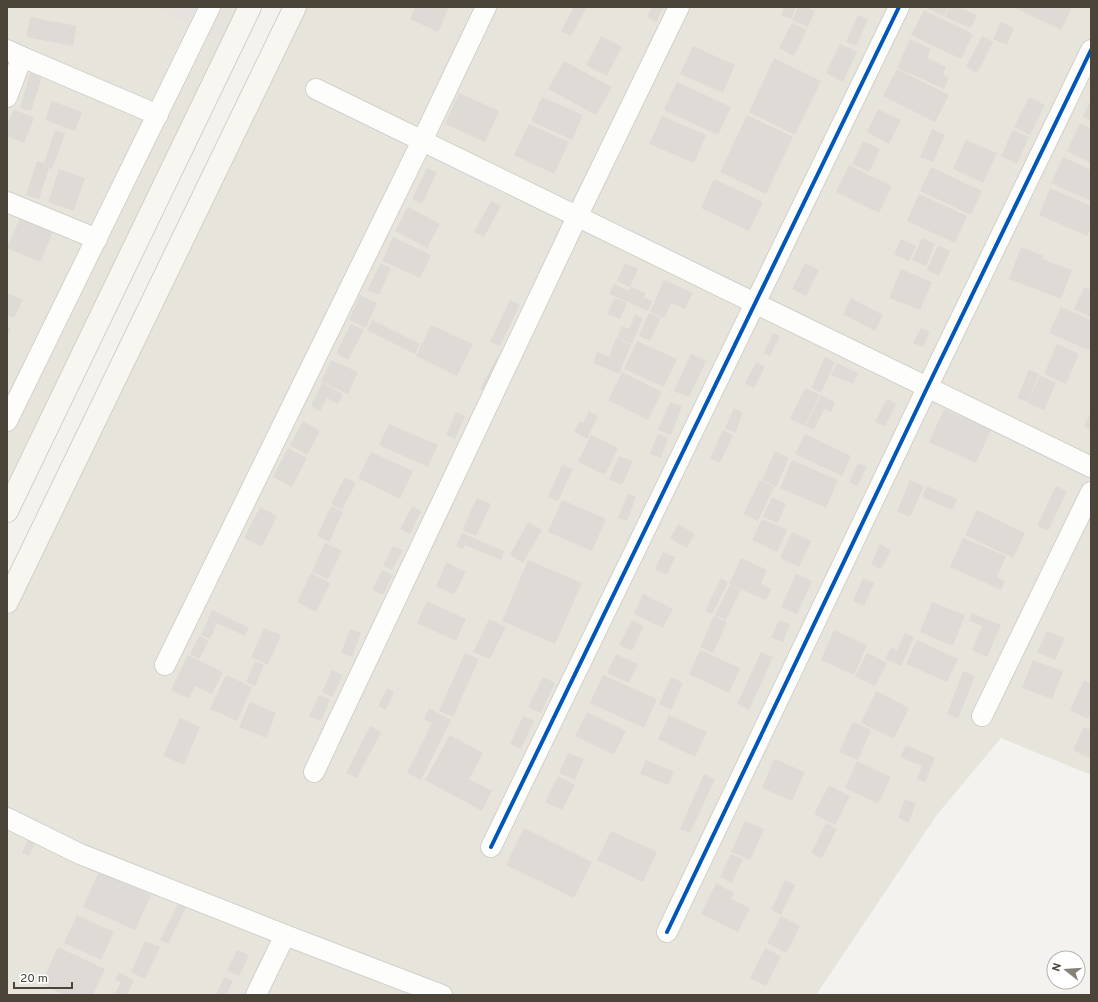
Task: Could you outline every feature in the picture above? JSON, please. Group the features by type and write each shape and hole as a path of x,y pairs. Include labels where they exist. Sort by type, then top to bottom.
{"main road":[{"path":"7,511 250,7"},
{"path":"7,602 295,7"}],"street":[{"path":"7,421 210,7"},
{"path":"165,665 422,141 486,7"},
{"path":"314,772 577,217 679,7"},
{"path":"491,847 899,7"},
{"path":"667,932 1091,50"},
{"path":"7,97 14,54 158,115"},
{"path":"316,90 1091,468"},
{"path":"7,202 97,239"},
{"path":"982,716 1091,492"},
{"path":"7,818 80,854 442,995"},
{"path":"256,995 285,935"}],"shaded area":[{"path":"7,7 151,7 230,49 7,511"},
{"path":"151,7 250,7 230,49"},
{"path":"295,7 1091,7 1091,775 1001,738 936,816 816,995 7,995 7,602"}],"building":[{"path":"415,7 449,7 438,32 410,19"},
{"path":"574,7 587,7 571,36 561,31"},
{"path":"652,7 664,7 656,22 647,17"},
{"path":"784,7 796,7 791,19 781,15"},
{"path":"798,7 807,7 815,11 808,27 792,20"},
{"path":"924,7 948,7 944,16"},
{"path":"949,7 958,7 977,15 971,28 945,17"},
{"path":"1013,7 1072,7 1061,30"},
{"path":"924,10 973,34 961,59 911,35"},
{"path":"858,15 868,19 856,46 846,42"},
{"path":"30,17 77,26 73,46 26,37"},
{"path":"1001,22 1014,28 1007,45 993,39"},
{"path":"792,23 807,30 794,56 779,48"},
{"path":"601,36 622,47 607,76 586,65"},
{"path":"982,36 993,42 977,73 966,67"},
{"path":"910,39 931,49 927,58 946,67 943,75 949,78 944,89 897,68"},
{"path":"840,44 857,52 843,82 826,73"},
{"path":"693,46 735,65 723,93 680,74"},
{"path":"774,58 821,81 795,135 749,112"},
{"path":"564,61 612,87 596,115 548,89"},
{"path":"897,69 949,95 935,122 883,96"},
{"path":"30,73 42,77 31,111 20,108"},
{"path":"677,82 731,107 718,135 664,110"},
{"path":"459,93 499,111 485,142 445,124"},
{"path":"542,97 583,115 572,140 531,121"},
{"path":"1029,97 1045,105 1030,135 1014,127"},
{"path":"1091,99 1091,121 1083,117"},
{"path":"52,101 82,112 75,131 45,120"},
{"path":"14,109 34,118 24,143 7,136 7,124"},
{"path":"878,109 901,120 889,144 867,132"},
{"path":"747,115 793,137 766,194 720,172"},
{"path":"662,116 706,135 694,163 649,144"},
{"path":"1080,123 1091,128 1091,163 1067,151"},
{"path":"529,124 569,142 554,174 514,155"},
{"path":"932,129 945,135 933,162 920,157"},
{"path":"55,130 65,134 52,169 49,168 39,199 26,195 37,161 44,163"},
{"path":"1013,130 1029,137 1017,164 1001,156"},
{"path":"966,140 997,153 983,183 953,169"},
{"path":"863,141 880,149 869,172 852,164"},
{"path":"1063,157 1091,170 1091,201 1051,183"},
{"path":"849,165 892,186 879,213 836,192"},
{"path":"931,167 982,191 971,215 920,191"},
{"path":"427,168 437,172 422,204 412,199"},
{"path":"59,169 85,178 74,211 48,202"},
{"path":"714,179 763,202 749,231 701,208"},
{"path":"1050,188 1091,206 1091,227 1087,236 1039,215"},
{"path":"919,194 967,216 955,243 907,221"},
{"path":"491,201 501,206 484,237 474,232"},
{"path":"408,207 440,224 427,248 395,231"},
{"path":"23,211 56,225 40,262 7,248"},
{"path":"393,237 431,255 420,278 382,261"},
{"path":"922,238 935,244 926,266 912,260"},
{"path":"901,239 916,246 909,261 894,254"},
{"path":"938,245 950,251 939,276 927,270"},
{"path":"1021,247 1044,256 1042,259 1072,270 1061,299 1009,279"},
{"path":"381,263 391,268 379,295 367,290"},
{"path":"625,263 638,269 630,287 617,281"},
{"path":"805,263 819,270 806,296 792,289"},
{"path":"901,269 932,282 920,310 889,298"},
{"path":"664,280 693,293 685,309 671,303 664,318 650,312"},
{"path":"614,284 629,291 631,287 646,293 644,297 652,301 648,311 609,294"},
{"path":"1084,287 1091,290 1091,317 1074,309"},
{"path":"7,293 23,300 14,318 7,315"},
{"path":"360,295 377,303 366,328 349,320"},
{"path":"614,298 627,303 620,319 607,314"},
{"path":"851,298 883,315 875,331 843,314"},
{"path":"510,300 520,305 500,346 490,342"},
{"path":"1061,307 1091,320 1091,351 1049,333"},
{"path":"649,313 661,318 650,341 639,336"},
{"path":"635,314 643,318 632,344 617,338 622,326 629,329"},
{"path":"372,320 420,344 415,354 367,330"},
{"path":"351,324 364,330 348,360 336,353"},
{"path":"431,325 473,344 457,376 416,356"},
{"path":"7,327 11,328 7,337"},
{"path":"921,328 930,332 923,347 913,343"},
{"path":"773,333 780,336 770,356 764,353"},
{"path":"616,338 631,345 619,374 593,363 597,352 609,357"},
{"path":"637,341 677,359 664,387 624,369"},
{"path":"1057,344 1079,354 1066,384 1044,374"},
{"path":"691,354 706,361 689,397 674,391"},
{"path":"497,357 504,360 487,393 480,389"},
{"path":"825,357 835,362 821,393 811,388"},
{"path":"331,360 358,372 348,394 321,382"},
{"path":"756,362 765,367 754,388 745,383"},
{"path":"837,363 858,373 853,384 831,375"},
{"path":"1029,370 1039,374 1028,402 1017,398"},
{"path":"622,372 662,392 648,420 608,400"},
{"path":"1040,375 1056,383 1044,410 1028,403"},
{"path":"322,383 343,394 338,404 327,398 320,411 311,406"},
{"path":"805,388 820,395 805,426 790,419"},
{"path":"821,395 835,402 831,412 824,409 814,430 806,426"},
{"path":"887,399 896,404 885,427 875,422"},
{"path":"670,402 682,406 671,435 658,430"},
{"path":"734,408 743,413 735,433 725,428"},
{"path":"944,409 991,430 976,463 929,442"},
{"path":"589,411 598,416 587,439 574,432 579,422 583,423"},
{"path":"456,412 465,416 455,439 446,435"},
{"path":"1091,412 1091,430 1084,426"},
{"path":"303,421 320,431 307,455 290,445"},
{"path":"389,424 438,445 428,467 379,445"},
{"path":"723,430 733,435 720,463 710,458"},
{"path":"658,434 668,438 661,458 650,454"},
{"path":"805,434 851,456 842,476 795,454"},
{"path":"591,435 618,448 605,475 578,462"},
{"path":"288,448 307,458 292,487 273,477"},
{"path":"775,451 789,458 776,487 762,480"},
{"path":"371,452 413,471 400,499 358,478"},
{"path":"619,456 633,461 622,485 609,479"},
{"path":"792,460 838,480 826,508 780,488"},
{"path":"858,463 867,467 857,486 849,482"},
{"path":"562,465 573,469 558,501 548,497"},
{"path":"345,477 356,483 342,510 331,504"},
{"path":"760,480 774,487 758,521 743,514"},
{"path":"910,480 924,486 910,517 897,511"},
{"path":"927,486 957,499 952,510 922,497"},
{"path":"1056,486 1067,491 1048,531 1037,526"},
{"path":"628,494 636,497 627,521 618,518"},
{"path":"772,497 786,504 778,523 763,517"},
{"path":"477,498 491,504 476,536 462,530"},
{"path":"562,500 606,519 592,551 548,532"},
{"path":"331,506 343,512 329,542 317,536"},
{"path":"412,506 421,511 410,534 400,529"},
{"path":"260,507 277,516 262,547 244,538"},
{"path":"977,510 1025,533 1013,558 965,535"},
{"path":"762,519 787,530 777,552 752,540"},
{"path":"528,522 542,530 523,563 510,555"},
{"path":"678,524 695,534 687,548 670,539"},
{"path":"792,532 811,541 799,567 780,558"},
{"path":"462,533 504,551 501,560 465,545 463,549 456,546"},
{"path":"963,538 1006,556 997,577 1005,581 1001,590 950,567"},
{"path":"325,543 342,551 328,579 312,572"},
{"path":"880,544 891,550 881,569 871,564"},
{"path":"393,546 403,550 392,570 383,566"},
{"path":"663,552 675,557 667,575 655,569"},
{"path":"741,558 767,570 761,584 771,589 766,600 729,584"},
{"path":"528,560 582,583 555,644 502,621"},
{"path":"447,562 466,572 454,595 436,586"},
{"path":"382,570 393,575 383,595 372,590"},
{"path":"311,573 330,583 316,612 297,602"},
{"path":"796,574 812,581 797,614 781,607"},
{"path":"721,578 728,582 712,614 705,611"},
{"path":"863,578 874,583 864,606 853,601"},
{"path":"730,585 741,590 726,620 715,615"},
{"path":"643,594 673,609 663,628 634,614"},
{"path":"427,601 466,619 456,641 417,623"},
{"path":"932,602 965,615 953,646 920,632"},
{"path":"212,610 249,628 245,636 217,623 210,639 201,635"},
{"path":"972,613 1001,625 987,657 972,650 982,626 969,621"},
{"path":"714,616 727,622 713,653 700,647"},
{"path":"489,619 506,627 490,659 473,652"},
{"path":"632,620 644,626 632,651 619,645"},
{"path":"779,620 790,624 783,642 771,638"},
{"path":"264,628 281,635 268,665 251,657"},
{"path":"350,629 361,633 352,657 341,653"},
{"path":"834,630 867,645 854,675 821,660"},
{"path":"1047,631 1065,638 1055,660 1037,652"},
{"path":"905,633 914,637 901,666 885,659 891,647 897,650"},
{"path":"199,636 209,641 199,659 190,654"},
{"path":"917,640 958,659 947,682 906,664"},
{"path":"700,650 740,668 729,693 689,674"},
{"path":"761,652 773,657 749,710 737,704"},
{"path":"465,653 479,659 453,717 439,711"},
{"path":"867,653 887,663 875,686 855,676"},
{"path":"616,654 638,664 629,683 607,673"},
{"path":"188,655 223,672 212,694 195,686 189,699 171,690"},
{"path":"1033,660 1063,671 1052,699 1022,688"},
{"path":"255,661 264,665 255,686 246,682"},
{"path":"332,670 343,675 332,697 322,692"},
{"path":"963,671 975,676 958,719 947,714"},
{"path":"226,675 252,687 237,721 210,709"},
{"path":"603,675 657,699 644,728 590,703"},
{"path":"543,677 555,683 541,713 528,707"},
{"path":"671,677 683,683 671,710 659,704"},
{"path":"1084,680 1091,684 1091,714 1088,719 1070,710"},
{"path":"387,688 394,692 386,710 378,706"},
{"path":"876,691 909,708 894,739 861,723"},
{"path":"319,695 330,700 321,721 309,716"},
{"path":"250,702 276,713 266,738 239,727"},
{"path":"429,708 451,720 421,780 407,773 432,723 424,719"},
{"path":"587,712 626,731 614,755 575,736"},
{"path":"669,715 707,732 695,757 658,739"},
{"path":"523,716 534,721 521,749 510,744"},
{"path":"180,718 200,727 184,765 163,756"},
{"path":"853,722 871,730 858,760 839,752"},
{"path":"370,726 381,732 357,778 346,773"},
{"path":"1084,727 1091,730 1091,759 1073,750"},
{"path":"450,735 483,753 469,779 492,791 482,811 425,780"},
{"path":"906,745 935,758 925,782 917,779 922,766 900,757"},
{"path":"568,753 584,759 575,780 559,773"},
{"path":"774,759 805,772 792,801 762,788"},
{"path":"646,760 674,772 668,785 640,774"},
{"path":"857,761 891,777 878,804 845,788"},
{"path":"704,774 715,779 690,833 680,829"},
{"path":"558,776 575,785 562,810 545,802"},
{"path":"829,785 850,796 835,825 814,814"},
{"path":"905,799 916,803 909,822 898,818"},
{"path":"745,821 764,829 750,860 731,852"},
{"path":"826,823 837,829 822,858 811,853"},
{"path":"524,828 592,862 574,898 506,865"},
{"path":"611,831 657,852 643,882 597,860"},
{"path":"29,837 36,840 29,856 22,853"},
{"path":"731,854 743,859 732,883 720,877"},
{"path":"99,871 151,895 135,930 83,907"},
{"path":"785,880 795,885 781,915 771,910"},
{"path":"716,883 734,893 731,899 750,908 738,932 701,914"},
{"path":"180,900 188,904 168,944 160,940"},
{"path":"77,915 114,932 101,960 64,943"},
{"path":"781,916 800,926 786,953 767,943"},
{"path":"145,941 160,947 145,979 131,972"},
{"path":"58,947 105,969 93,995 65,995 41,984"},
{"path":"765,948 781,956 766,986 750,978"},
{"path":"237,950 249,955 239,976 227,970"},
{"path":"119,972 134,980 127,995 114,995 121,982 115,980"},
{"path":"224,977 233,981 226,995 216,995"}],"cycle path":[{"path":"491,847 899,7"},
{"path":"667,932 927,388 1091,50"}]}
